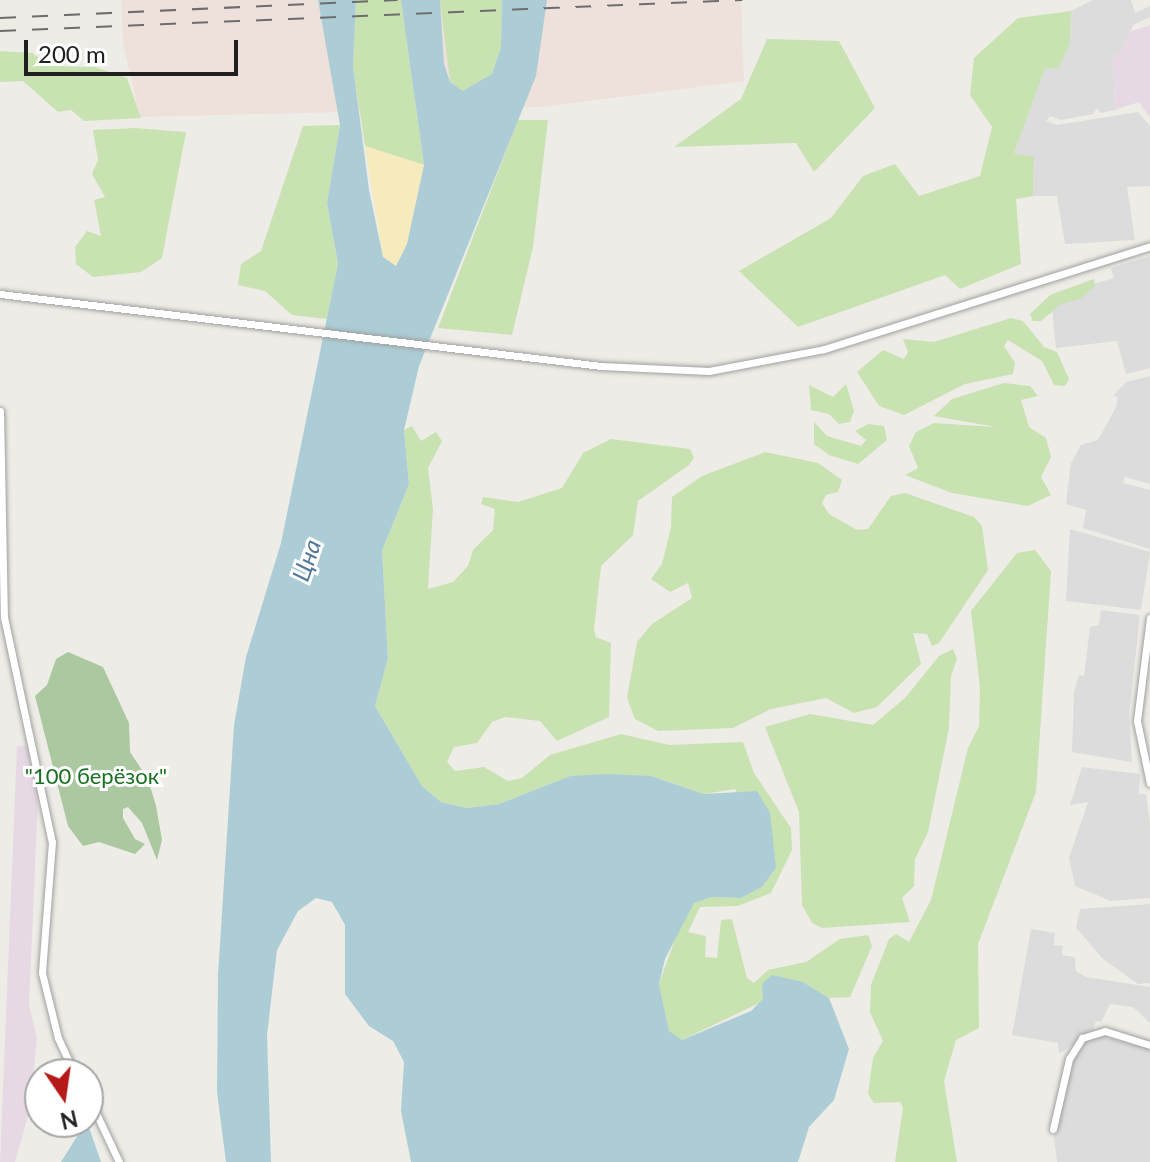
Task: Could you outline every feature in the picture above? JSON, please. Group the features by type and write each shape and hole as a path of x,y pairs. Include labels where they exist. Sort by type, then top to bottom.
{"street":[{"path":"0,294 267,328 678,371 766,364 859,340 1150,246"},
{"path":"0,411 4,617 52,842 42,973 58,1038 67,1058"},
{"path":"1150,618 1137,721 1150,783"},
{"path":"1053,1129 1069,1059 1082,1038 1105,1031 1150,1045"},
{"path":"104,1130 119,1162"}],"shaded area":[{"path":"121,0 741,0 744,81 542,107 140,117 123,43"},
{"path":"1093,0 1131,0 1135,13 1150,6 1150,17 1133,25 1123,50 1113,56 1115,110 1100,113 1097,108 1093,114 1061,120 1050,116 1046,121 1057,125 1138,112 1150,126 1150,186 1127,187 1135,240 1065,244 1057,196 1033,196 1034,157 1014,153 1045,69 1059,68 1070,44 1071,11"},
{"path":"1150,25 1150,118 1139,102 1115,110 1113,56 1123,50 1129,32"},
{"path":"1150,256 1150,368 1126,374 1117,341 1056,348 1052,309 1056,296 1114,278 1111,268"},
{"path":"1150,376 1150,484 1125,477 1123,483 1150,490 1150,549 1083,528 1086,510 1066,504 1071,463 1081,445 1098,440 1116,407 1118,397 1113,396 1126,382"},
{"path":"1070,529 1150,552 1141,610 1066,601"},
{"path":"1101,610 1140,615 1129,715 1132,762 1072,752 1074,692 1079,675 1084,676 1090,627 1099,625"},
{"path":"17,746 27,746 38,799 29,1005 37,1038 35,1058 24,1058 24,1130 15,1162 0,1162"},
{"path":"1082,767 1140,774 1139,794 1146,794 1150,824 1150,898 1111,901 1075,886 1069,858 1088,802 1070,805"},
{"path":"1150,904 1150,983 1138,984 1103,959 1076,928 1080,909"},
{"path":"1031,929 1055,933 1054,945 1063,946 1062,955 1075,957 1076,971 1086,977 1150,987 1150,1023 1133,1007 1110,1004 1101,1022 1096,1021 1093,1030 1059,1054 1058,1043 1012,1035"},
{"path":"1094,1034 1150,1049 1150,1162 1057,1162 1054,1137 1066,1078 1084,1038"}],"green space":[{"path":"356,0 401,0 424,165 365,146 353,66"},
{"path":"440,0 502,0 501,47 492,74 478,86 463,91 450,82"},
{"path":"1071,11 1070,44 1059,68 1045,69 1014,153 1034,157 1033,196 1016,199 1021,264 960,289 945,275 798,327 739,271 831,218 863,176 895,164 919,196 980,176 992,127 970,95 974,58 1018,18"},
{"path":"767,39 839,41 875,108 814,172 796,143 674,147 741,99"},
{"path":"0,51 32,53 50,66 95,67 127,78 141,118 84,121 71,110 58,112 23,81 0,82"},
{"path":"518,120 548,120 533,247 512,335 438,328"},
{"path":"340,125 327,203 338,264 327,319 292,315 265,291 238,285 241,264 261,251 303,126"},
{"path":"135,128 186,132 162,258 141,272 93,277 76,264 75,247 87,231 101,236 94,200 105,197 92,174 98,160 93,130"},
{"path":"1094,279 1095,286 1080,299 1061,304 1041,321 1033,321 1030,314 1050,295"},
{"path":"1011,318 1023,321 1044,347 1057,352 1069,379 1065,386 1054,385 1042,361 1008,340 1004,346 1015,363 1013,374 965,384 904,415 879,406 857,372 883,350 904,359 908,352 903,339 934,342"},
{"path":"1004,383 1030,386 1038,396 1021,400 1029,427 1046,438 1051,457 1041,477 1051,495 1028,506 952,493 905,475 918,468 909,446 916,432 934,423 996,427 934,416 952,399"},
{"path":"846,384 854,411 850,422 839,424 829,414 811,410 809,385 833,397"},
{"path":"814,422 827,436 861,446 866,440 855,431 868,424 884,426 887,440 858,464 829,455 814,444"},
{"path":"412,426 421,441 436,432 442,441 428,468 433,509 428,589 453,582 468,566 473,550 493,530 495,509 481,504 483,497 518,502 562,488 583,453 611,439 690,449 694,458 689,465 638,501 633,535 601,566 594,629 596,637 611,643 609,717 557,741 540,721 505,717 492,722 477,743 454,747 447,762 455,771 484,767 508,781 522,778 550,755 621,734 669,745 743,742 754,773 791,828 792,850 771,893 738,906 700,907 688,932 706,936 705,957 717,958 721,920 732,919 747,978 754,983 768,970 806,962 840,939 868,935 872,946 850,997 829,998 803,982 682,1040 669,1032 659,984 683,917 694,903 712,897 741,898 762,887 776,868 735,789 704,794 651,776 570,776 499,804 467,808 441,802 422,786 375,706 388,658 382,551 409,484 404,430"},
{"path":"765,452 818,463 842,480 838,492 826,495 822,503 829,514 857,530 868,529 891,496 905,493 974,517 982,526 988,570 939,643 932,646 927,634 913,633 921,664 877,707 854,713 826,698 771,709 733,728 658,731 635,719 627,698 637,642 652,624 692,598 688,583 670,592 651,579 662,564 671,527 672,497 702,476"},
{"path":"1035,550 1051,571 1036,792 978,944 979,1028 956,1040 944,1081 957,1162 895,1162 903,1107 900,1102 874,1103 868,1094 873,1058 883,1041 870,1012 871,985 889,939 896,934 909,942 931,900 968,748 979,726 980,687 971,611 1017,553"},
{"path":"953,649 957,659 951,676 949,728 928,832 915,859 914,886 902,898 910,922 822,928 812,923 802,905 799,812 765,727 810,714 873,725 905,698 939,656"},
{"name":"\"100 берёзок\"","path":"68,652 103,667 129,723 130,752 148,779 156,806 162,840 157,860 142,823 128,807 123,809 123,818 135,839 145,844 135,854 99,842 83,846 68,826 35,696 47,685 56,659"}],"sand":[{"path":"365,146 424,165 407,244 396,267 383,257"}],"water":[{"name":"Цна","path":"318,0 356,0 353,66 369,190 383,257 396,266 407,244 424,165 401,0 440,0 444,64 450,82 463,91 492,74 501,47 502,0 547,0 536,76 419,366 404,430 409,484 382,551 388,658 375,706 422,786 441,802 467,808 499,804 570,776 651,776 704,794 757,791 770,813 776,868 762,887 741,898 712,897 694,903 665,959 659,984 669,1031 682,1040 751,1011 763,999 762,984 772,975 803,982 829,998 849,1049 834,1100 809,1127 798,1162 411,1162 401,1111 404,1062 393,1041 369,1026 345,994 345,925 332,902 316,898 298,911 277,950 267,1035 271,1162 226,1162 217,1092 218,975 234,725 246,657 281,543 338,264 327,203 340,125"},
{"path":"76,1138 93,1138 101,1162 61,1162"}],"railway":[{"path":"0,18 398,0"},
{"path":"0,31 742,0"}]}
